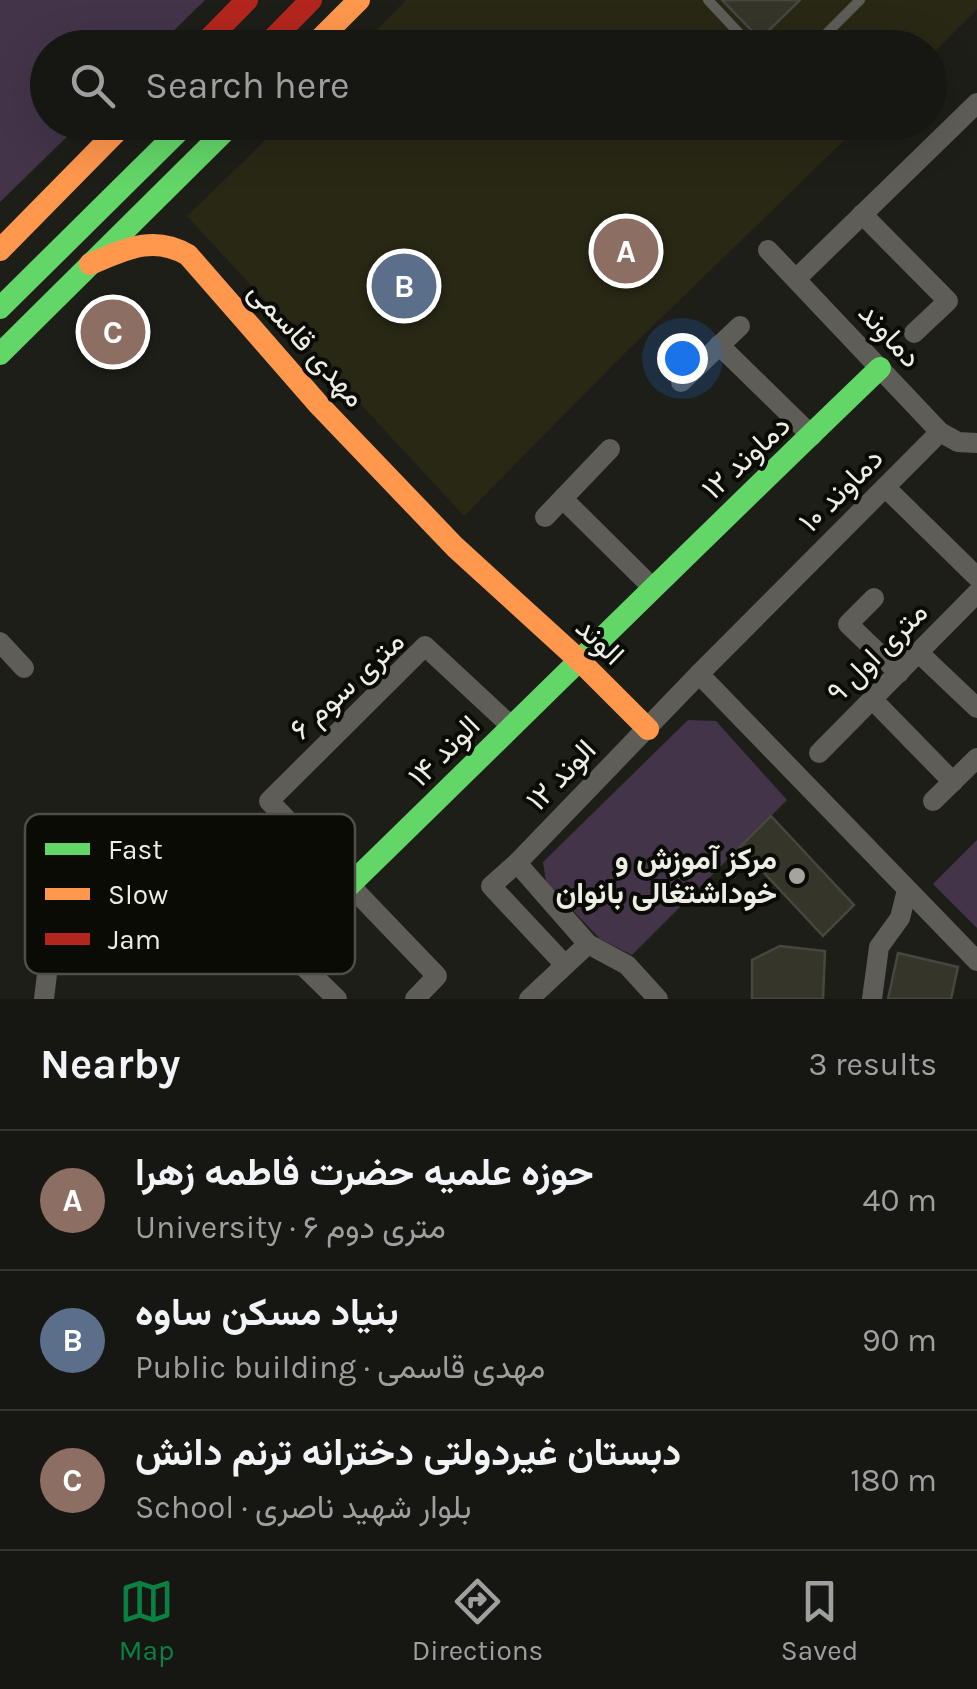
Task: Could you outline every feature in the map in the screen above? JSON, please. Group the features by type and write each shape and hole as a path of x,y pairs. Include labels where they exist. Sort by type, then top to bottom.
{"street":[{"path":"218,30 247,0"},
{"path":"282,30 311,0"},
{"path":"329,30 359,0"},
{"path":"947,133 977,104"},
{"path":"0,250 108,140"},
{"path":"0,308 170,140"},
{"path":"0,354 216,140"},
{"path":"796,279 939,140"},
{"path":"862,214 948,301 914,334"},
{"name":"مهدی قاسمی","path":"90,264 136,246 164,243 178,247 319,405 454,547"},
{"name":"دماوند","path":"768,250 940,432 958,442 977,444"},
{"path":"681,382 740,326"},
{"path":"719,346 812,436"},
{"name":"دماوند ۱۲","path":"580,661 880,368"},
{"name":"دماوند ۱۰","path":"699,674 940,432"},
{"path":"545,517 610,449"},
{"path":"886,488 977,577"},
{"path":"563,499 652,587"},
{"name":"الوند","path":"454,547 580,661 648,729"},
{"name":"۹ متری اول","path":"819,753 977,594"},
{"path":"874,598 848,624 899,673"},
{"path":"0,642 24,668"},
{"name":"۶ متری سوم","path":"282,814 269,801 426,646 511,726"},
{"path":"919,653 977,708"},
{"name":"الوند ۱۴","path":"355,881 580,661"},
{"path":"648,729 699,674 977,961"},
{"path":"872,700 953,782"},
{"name":"الوند ۱۲","path":"516,864 648,729"},
{"path":"933,800 977,758"},
{"path":"565,964 491,886 516,864 588,944 627,965 658,999"},
{"path":"355,889 437,976 414,999"},
{"path":"872,999 879,948 900,918 907,890"},
{"path":"529,999 588,944"},
{"path":"44,999 47,974"},
{"path":"312,974 337,999"}],"lane":[{"path":"708,0 736,30"},
{"path":"830,30 860,0"}],"shaded area":[{"path":"0,0 205,0 174,30 30,30 30,140 64,140 0,202"},
{"path":"406,0 977,0 977,9 947,39 947,30 377,30"},
{"path":"265,140 844,140 464,516 187,216"},
{"path":"688,720 716,721 787,800 632,955 600,939 546,882 543,862"},
{"path":"977,840 977,928 933,884"}],"building":[{"path":"722,0 800,0 769,30 751,30"},
{"name":"مرکز آموزش و خوداشتغالی بانوان","path":"771,816 854,905 823,936 740,847"},
{"path":"780,946 825,951 823,999 752,999 752,960"},
{"path":"898,953 958,967 951,999 888,999"}],"traffic: fast":[{"path":"0,308 170,140"},
{"path":"0,354 216,140"},
{"path":"355,880 880,368"}],"traffic: slow":[{"path":"329,30 359,0"},
{"path":"0,250 108,140"},
{"path":"90,264 139,246 163,246 188,255 319,405 455,547 648,729"}],"traffic: jam":[{"path":"218,30 247,0"},
{"path":"282,30 311,0"}],"place":[{"name":"حوزه علمیه حضرت فاطمه زهرا","path":"626,251"},
{"name":"بنیاد مسکن ساوه","path":"404,286"},
{"name":"دبستان غیردولتی دخترانه ترنم دانش","path":"113,332"},
{"name":"مرکز آموزش و خوداشتغالی بانوان","path":"797,876"}]}
